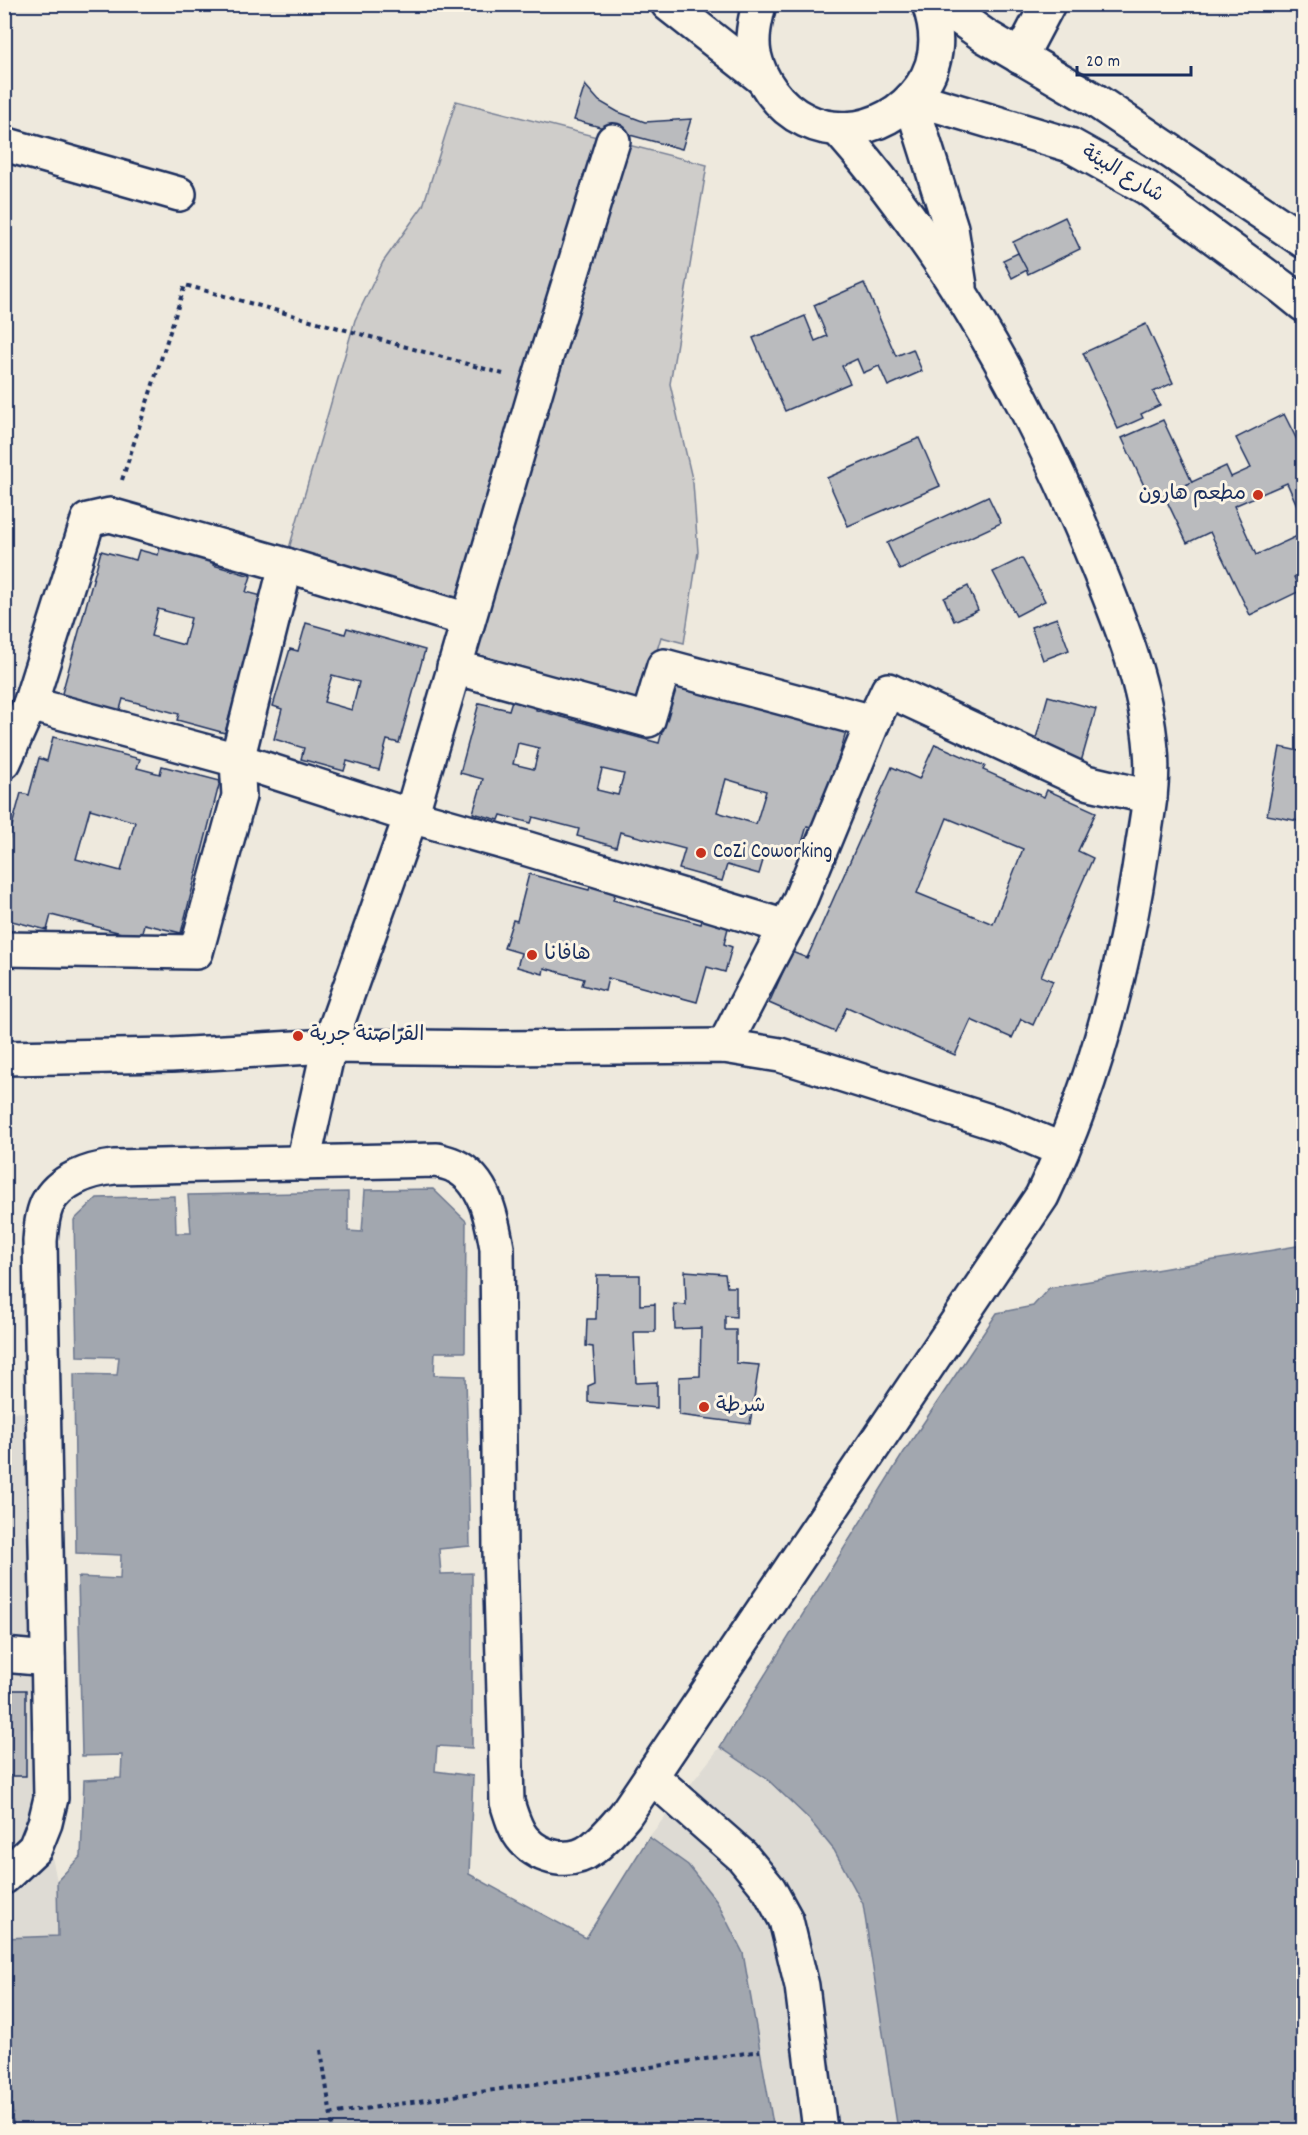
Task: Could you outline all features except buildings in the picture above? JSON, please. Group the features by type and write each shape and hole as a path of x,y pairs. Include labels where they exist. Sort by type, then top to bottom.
{"street":[{"path":"668,4 762,78"},
{"path":"759,4 753,28 754,54 762,78 780,104 807,122 838,129 865,128 890,118 912,100 928,78 936,50 935,21 929,4"},
{"path":"940,4 1020,57 1096,101 1304,241"},
{"path":"1020,57 1048,4"},
{"path":"912,100 951,228 961,294"},
{"name":"شارع البيئة","path":"912,100 1070,145 1147,188 1304,305"},
{"path":"4,1877 35,1848 45,1823 51,1798 40,1241 42,1221 48,1204 60,1188 80,1175 96,1169 114,1167 437,1160 456,1166 471,1177 481,1192 492,1217 497,1248 500,1551 507,1802 523,1839 536,1850 554,1858 573,1858 591,1850 625,1815 1042,1196 1089,1078 1104,1027 1137,883 1150,797 1152,751 1144,705 1125,634 1079,519 1017,390 961,294 876,172 838,129"},
{"path":"303,1163 329,1046 411,816 538,383 613,141"},
{"path":"4,144 179,194"},
{"path":"4,762 30,704 88,520 110,515 468,620"},
{"path":"4,949 196,952 239,796 237,760 286,565"},
{"path":"454,667 648,720 664,666 873,722"},
{"path":"724,1046 799,902 888,690 1086,782 1150,797"},
{"path":"30,704 237,760 411,816 539,852 786,927"},
{"path":"4,1058 171,1055 329,1046 498,1048 724,1046 780,1055 1005,1126 1062,1150"},
{"path":"4,1655 48,1659"},
{"path":"651,1776 742,1856 769,1889 786,1920 801,1986 820,2130"}],"path":[{"path":"110,515 185,285 538,383"},
{"path":"321,2050 333,2130"},
{"path":"330,2114 760,2051"}],"shaded area":[{"path":"456,101 707,165 670,384 693,483 698,552 684,643 661,637 640,707 466,657 480,603 288,552 355,320 383,262 423,206"},
{"path":"433,1189 466,1221 465,1352 435,1352 434,1375 466,1376 470,1546 439,1549 441,1574 472,1573 472,1748 437,1746 435,1771 473,1776 469,1874 586,1938 649,1837 688,1865 717,1902 743,1953 774,2130 5,2130 5,1938 58,1936 57,1881 81,1856 84,1780 121,1778 122,1755 82,1756 78,1577 120,1579 121,1555 76,1553 74,1374 117,1375 119,1357 77,1356 74,1220 97,1198 175,1196 176,1233 191,1233 188,1195 348,1192 348,1231 362,1232 365,1190"},
{"path":"1303,1245 1303,2130 898,2130 863,1904 834,1850 808,1818 767,1779 720,1747 904,1452 997,1313 1033,1306 1049,1288"},
{"path":"5,1412 43,1413 45,1823 57,1881 58,1937 5,1938"},
{"path":"720,1747 767,1779 808,1818 834,1850 863,1904 898,2130 774,2130 743,1953 717,1902 688,1865 649,1837"}],"ferry route":[{"path":"4,2009 14,2130"}],"place":[{"name":"مطعم هارون","path":"1258,495"},
{"name":"CoZi Coworking","path":"701,853"},
{"name":"هافانا","path":"532,955"},
{"name":"القراصنة جربة","path":"298,1036"},
{"name":"شرطة","path":"704,1407"}]}
